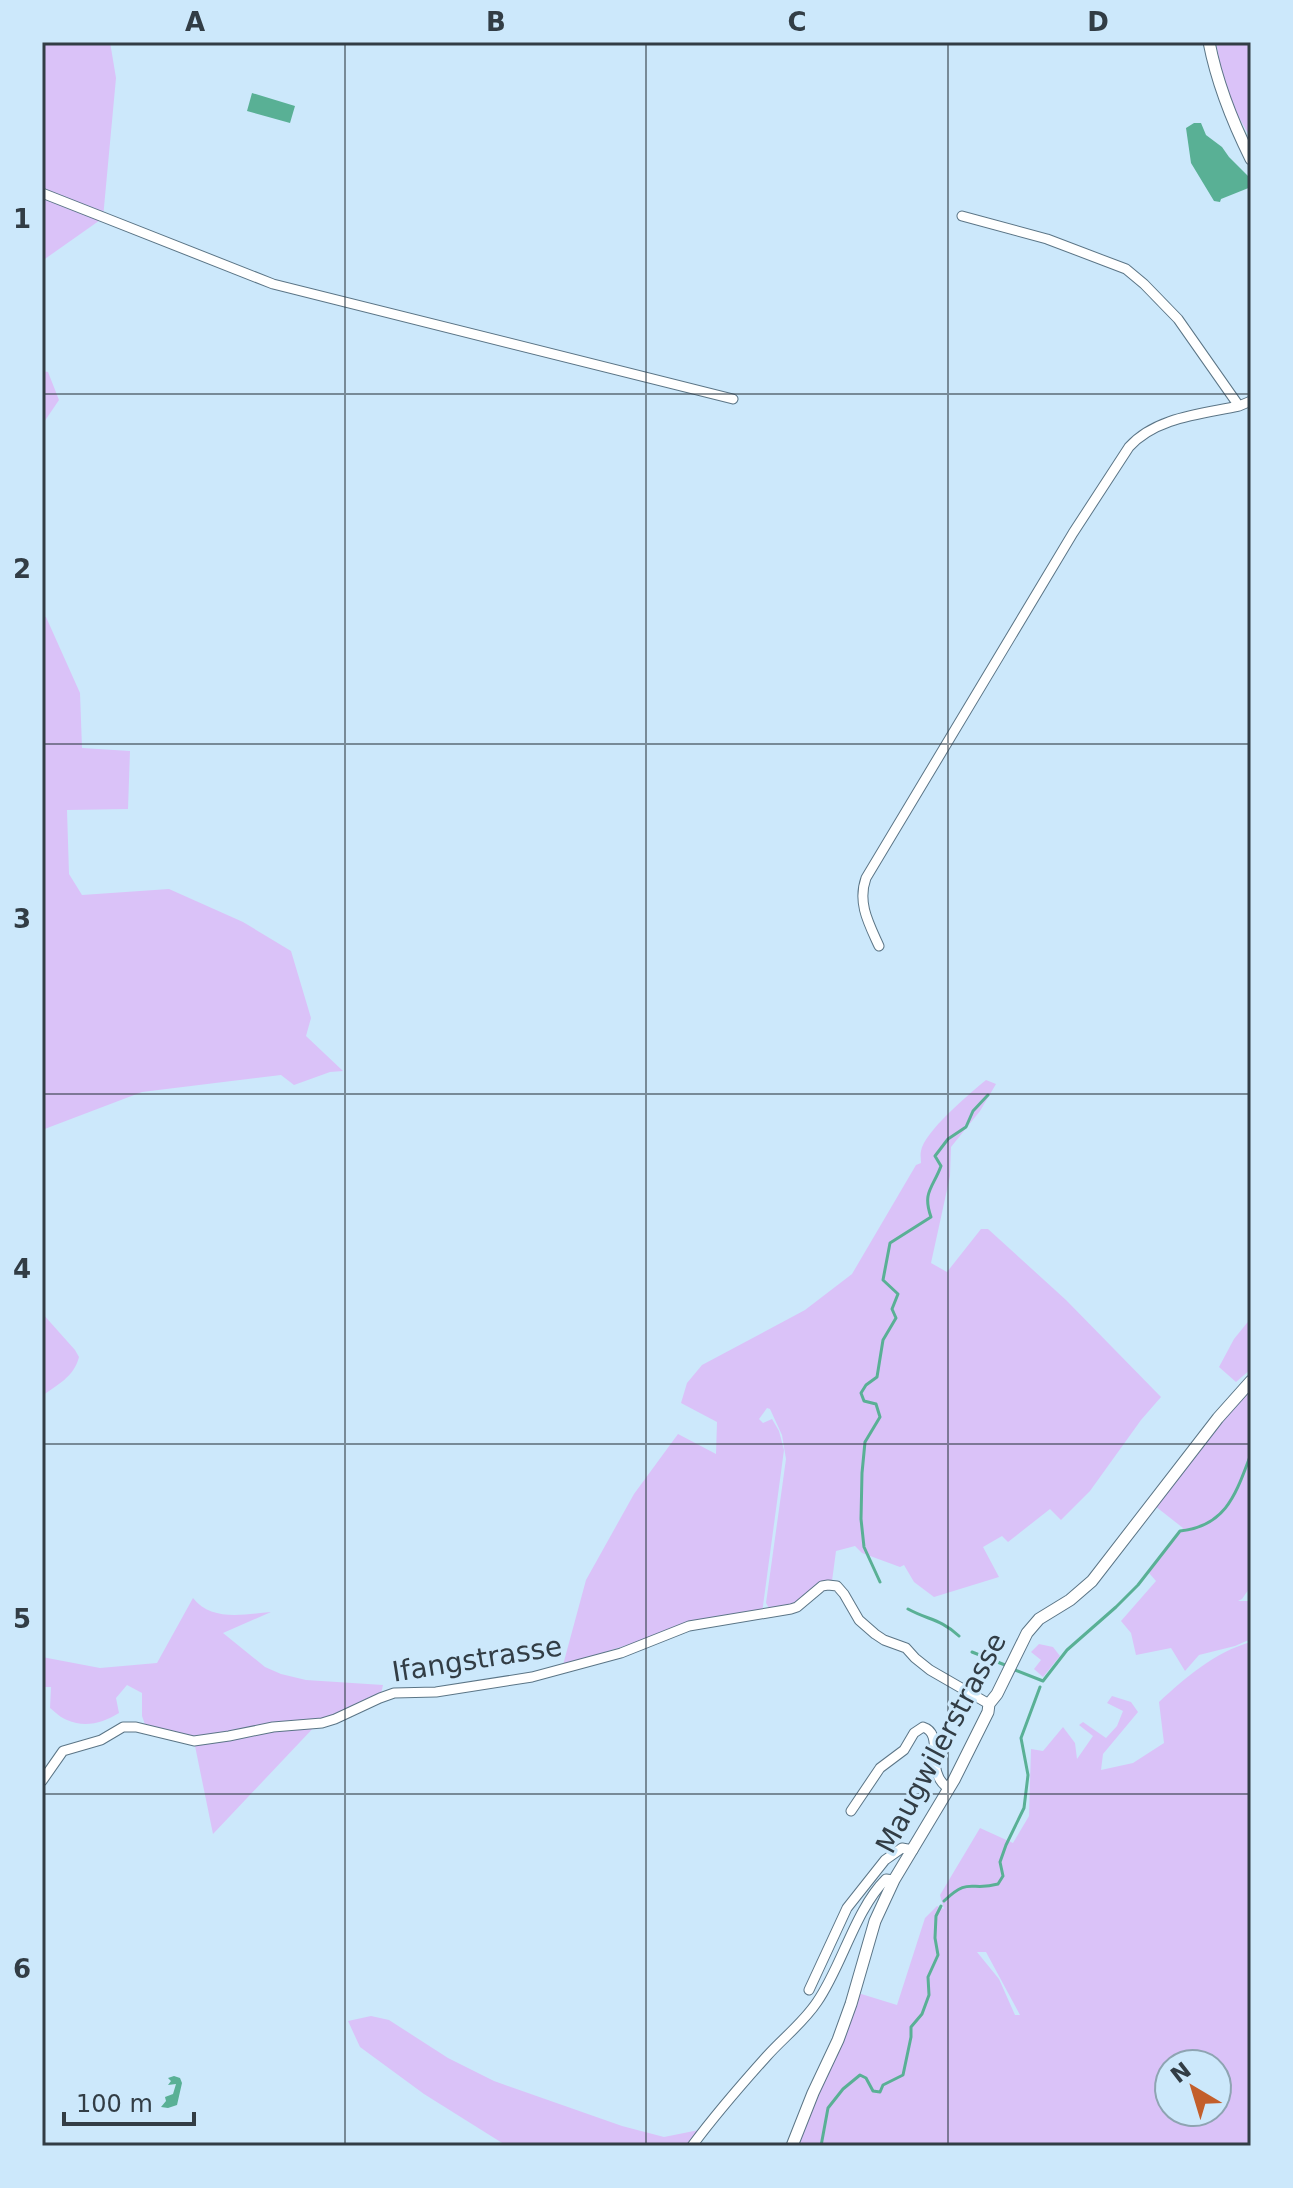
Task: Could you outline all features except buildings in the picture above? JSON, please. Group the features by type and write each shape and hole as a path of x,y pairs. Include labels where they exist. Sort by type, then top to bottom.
{"street":[{"path":"1209,42 1222,94 1251,159"},
{"path":"42,193 273,284 733,399"},
{"path":"962,216 1047,239 1126,269 1153,293 1190,334 1239,406"},
{"path":"879,946 863,905 866,878 1073,533 1129,447 1159,425 1251,401"},
{"name":"Maugwilerstrasse","path":"792,2146 838,2040 875,1921 894,1880 981,1726 989,1704 1030,1628 1092,1581 1218,1418 1251,1381"},
{"name":"Ifangstrasse","path":"42,1781 63,1751 101,1740 123,1727 136,1727 194,1741 273,1727 322,1723 394,1693 436,1692 532,1677 621,1653 689,1626 791,1609 828,1585 841,1590 859,1620 875,1634 906,1648 930,1670 989,1704"},
{"path":"851,1811 880,1768 904,1750 914,1733 923,1727 933,1735 936,1773 948,1788"},
{"path":"809,1990 844,1914 856,1896 890,1855 902,1848 913,1850"},
{"path":"692,2146 767,2056 810,2012 879,1886 886,1879 894,1880"}],"shaded area":[{"path":"42,42 110,42 116,78 103,218 42,261"},
{"path":"1216,42 1251,42 1251,139 1225,92"},
{"path":"252,93 295,106 290,123 247,111"},
{"path":"1201,123 1206,135 1222,147 1251,179 1251,187 1220,202 1214,201 1191,163 1186,128"},
{"path":"42,371 48,372 59,400 42,425"},
{"path":"42,616 46,617 80,693 82,748 130,751 128,809 67,810 69,874 82,895 169,889 243,922 291,951 311,1018 306,1036 343,1071 330,1072 294,1085 281,1075 142,1092 42,1130"},
{"path":"986,1080 996,1084 980,1111 951,1147 950,1176 931,1263 947,1272 981,1229 988,1229 1066,1300 1161,1397 1090,1491 1061,1520 1050,1509 1008,1542 1002,1536 983,1547 999,1577 934,1597 914,1582 904,1565 900,1567 862,1553 855,1546 836,1551 832,1581 797,1604 769,1608 766,1603 786,1459 782,1435 767,1408 759,1419 763,1423 772,1419 784,1450 762,1613 689,1626 563,1665 586,1580 634,1494 678,1434 716,1454 717,1422 681,1403 687,1383 702,1365 805,1310 852,1274 916,1165 921,1163 921,1151 930,1134"},
{"path":"42,1313 79,1357 69,1375 42,1396"},
{"path":"1251,1318 1251,1369 1236,1382 1219,1367 1234,1339"},
{"path":"1251,1385 1251,1586 1238,1601 1251,1601 1251,1639 1199,1655 1185,1671 1171,1648 1136,1655 1131,1633 1121,1621 1156,1581 1149,1573 1183,1528 1155,1506"},
{"path":"193,1598 200,1606 219,1614 271,1612 223,1633 265,1667 306,1680 383,1685 380,1698 318,1723 213,1834 194,1741 147,1730 142,1716 142,1693 127,1685 116,1698 119,1713 100,1722 80,1724 65,1719 50,1708 51,1687 42,1687 42,1657 100,1668 157,1663"},
{"path":"1251,1642 1251,2146 793,2146 858,1993 897,2005 925,1918 937,1906 944,1909 940,1895 980,1828 1013,1843 1029,1816 1031,1749 1043,1751 1063,1727 1075,1743 1077,1759 1093,1736 1079,1725 1083,1722 1106,1738 1117,1726 1123,1711 1107,1703 1112,1696 1131,1702 1138,1712 1103,1754 1101,1770 1133,1763 1164,1743 1159,1702 1202,1666 1225,1652","holes":["977,1952 986,1952 1020,2015 1015,2015 999,1979"]},
{"path":"1039,1644 1053,1647 1060,1656 1043,1677 1034,1669 1041,1660 1031,1652"},
{"path":"371,2016 389,2020 448,2058 494,2081 622,2126 664,2137 704,2129 689,2146 507,2146 424,2094 360,2047 348,2021"},
{"path":"168,2078 180,2078 182,2083 177,2105 161,2107 166,2101 165,2097 173,2094 176,2084 168,2085 171,2081"}],"waterway":[{"path":"880,1582 864,1547 861,1519 865,1442 880,1417 876,1404 864,1401 861,1393 877,1377 883,1340 896,1318 892,1309 898,1294 883,1280 890,1243 931,1217 928,1196 941,1166 935,1156 948,1139 966,1127 973,1111 988,1095"},
{"path":"1015,1670 1043,1681 1067,1650 1138,1585 1180,1531 1196,1528 1219,1515 1234,1494 1251,1454"},
{"path":"908,1609 940,1623 959,1636"},
{"path":"972,1652 1005,1665"},
{"path":"944,1901 965,1887 998,1884 1003,1876 1000,1862 1024,1808 1028,1775 1021,1738 1040,1687"},
{"path":"821,2146 828,2108 843,2089 860,2075 866,2078 873,2091 880,2092 883,2085 903,2075 911,2027 922,2014 929,1995 928,1977 938,1955 936,1916 941,1906"}]}
